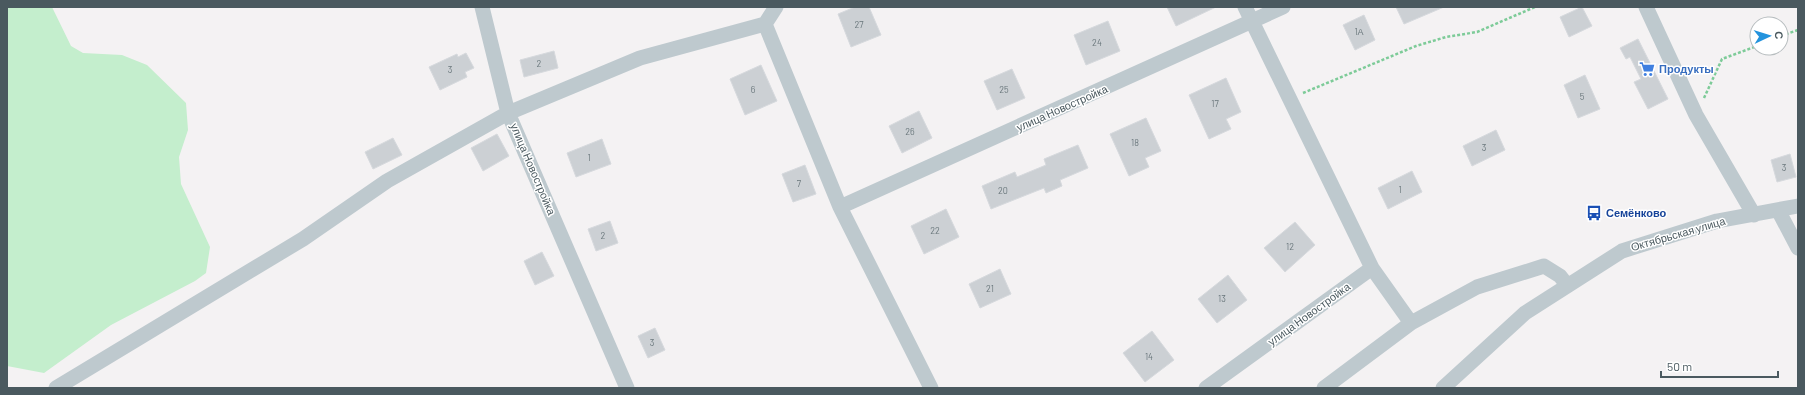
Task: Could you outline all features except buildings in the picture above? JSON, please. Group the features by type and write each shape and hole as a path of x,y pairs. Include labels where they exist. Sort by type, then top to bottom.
{"street":[{"path":"56,388 303,239 387,181 508,113 482,7"},
{"path":"776,7 765,24 840,207 931,388"},
{"path":"1245,7 1372,268 1411,322"},
{"name":"улица Новостройка","path":"840,207 1283,7"},
{"path":"1646,7 1696,115 1754,215"},
{"name":"улица Новостройка","path":"627,388 508,113 640,58 765,24"},
{"name":"Октябрьская улица","path":"1443,388 1525,313 1622,251 1717,221 1798,206"},
{"path":"1778,210 1798,248"},
{"path":"1324,388 1411,322 1477,287 1544,266 1560,276 1567,285"},
{"name":"улица Новостройка","path":"1206,388 1372,268"}],"path":[{"path":"1289,98 1416,46 1446,37 1477,32 1535,7"},
{"path":"1696,115 1722,60 1749,49"}],"green space":[{"path":"7,7 52,7 71,46 83,53 122,55 147,65 186,103 188,130 179,157 181,184 210,247 206,273 195,281 111,325 44,373 7,366"}],"place":[{"name":"Продукты","path":"1647,69"},
{"name":"Семёнково","path":"1594,213"}]}
